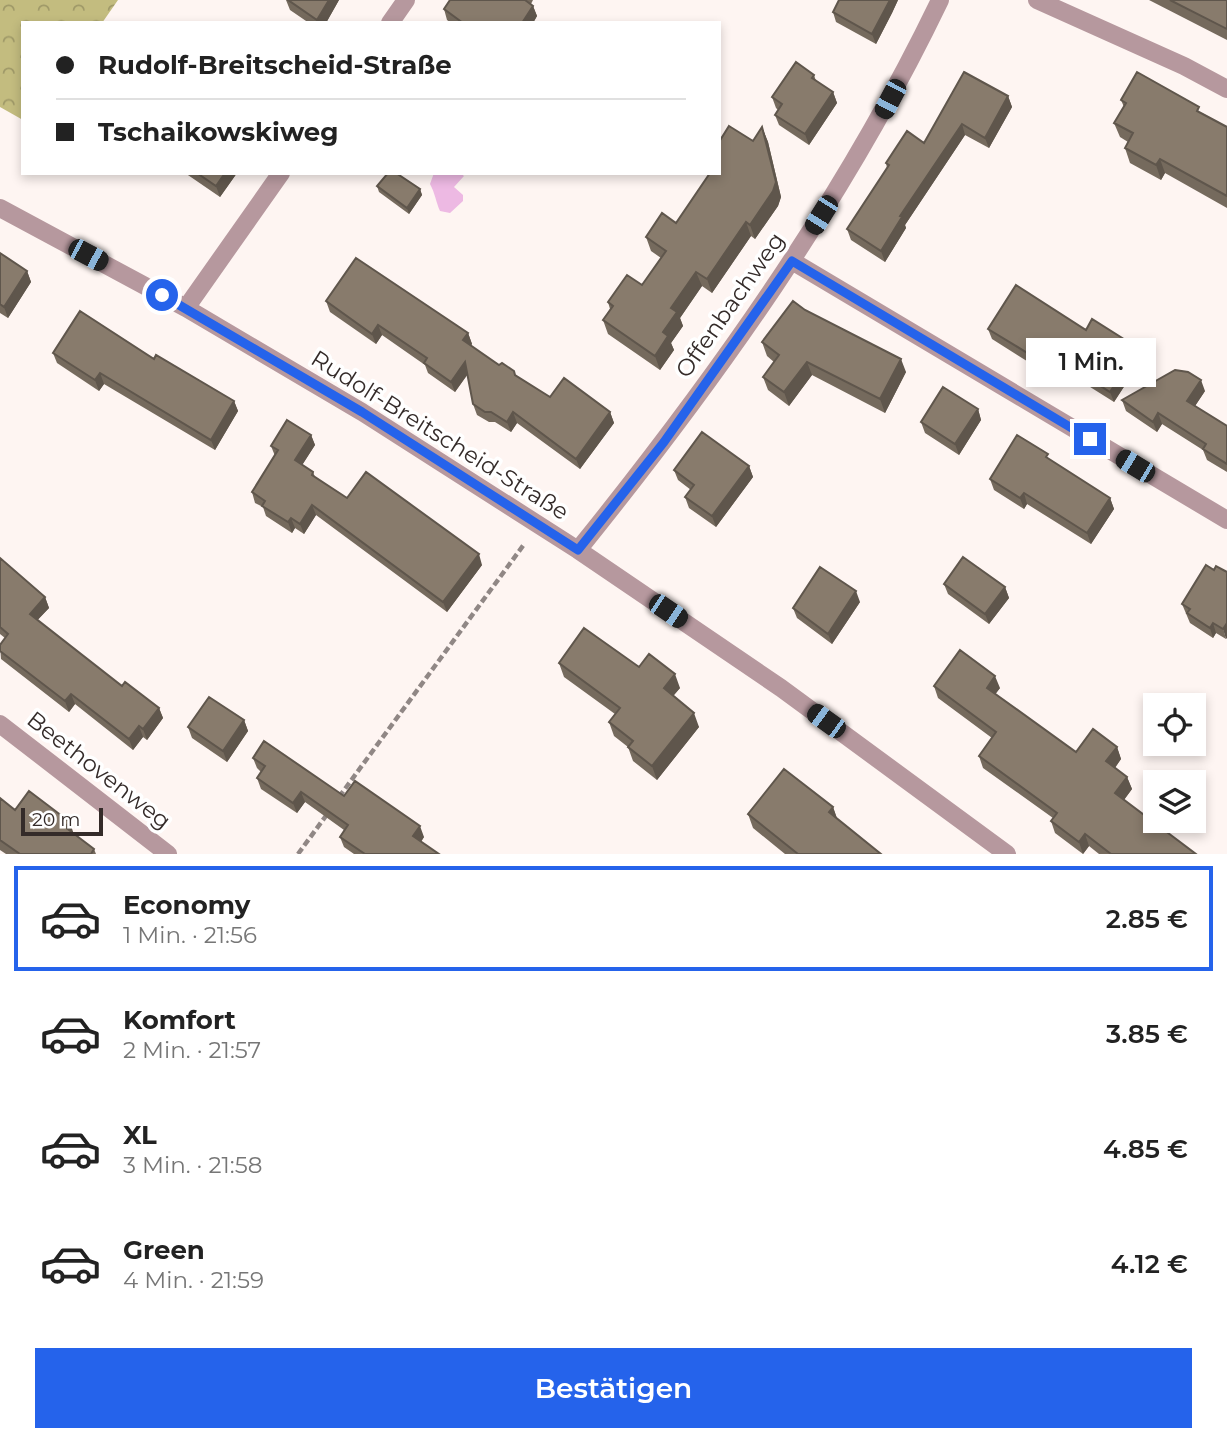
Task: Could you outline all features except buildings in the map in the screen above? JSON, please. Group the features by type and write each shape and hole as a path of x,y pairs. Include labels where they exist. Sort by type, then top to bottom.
{"street":[{"path":"391,21 406,0"},
{"name":"Offenbachweg","path":"578,550 664,442 792,261 878,122 940,0"},
{"path":"1037,0 1184,66 1227,89"},
{"path":"186,308 280,175"},
{"name":"Rudolf-Breitscheid-Straße","path":"0,208 186,308 362,412 578,550 781,688 1007,854"},
{"path":"792,261 1227,520"},
{"name":"Beethovenweg","path":"0,724 168,854"}],"path":[{"path":"339,798 525,543"},
{"path":"298,854 331,809"}],"green space":[{"path":"0,0 118,0 103,21 21,21 21,119 0,107"}],"shaded area":[{"path":"433,175 463,175 454,187 463,195 463,201 450,213 440,211 430,184"}],"route":[{"path":"162,295 362,412 578,550 664,442 792,261 1090,439"}]}
